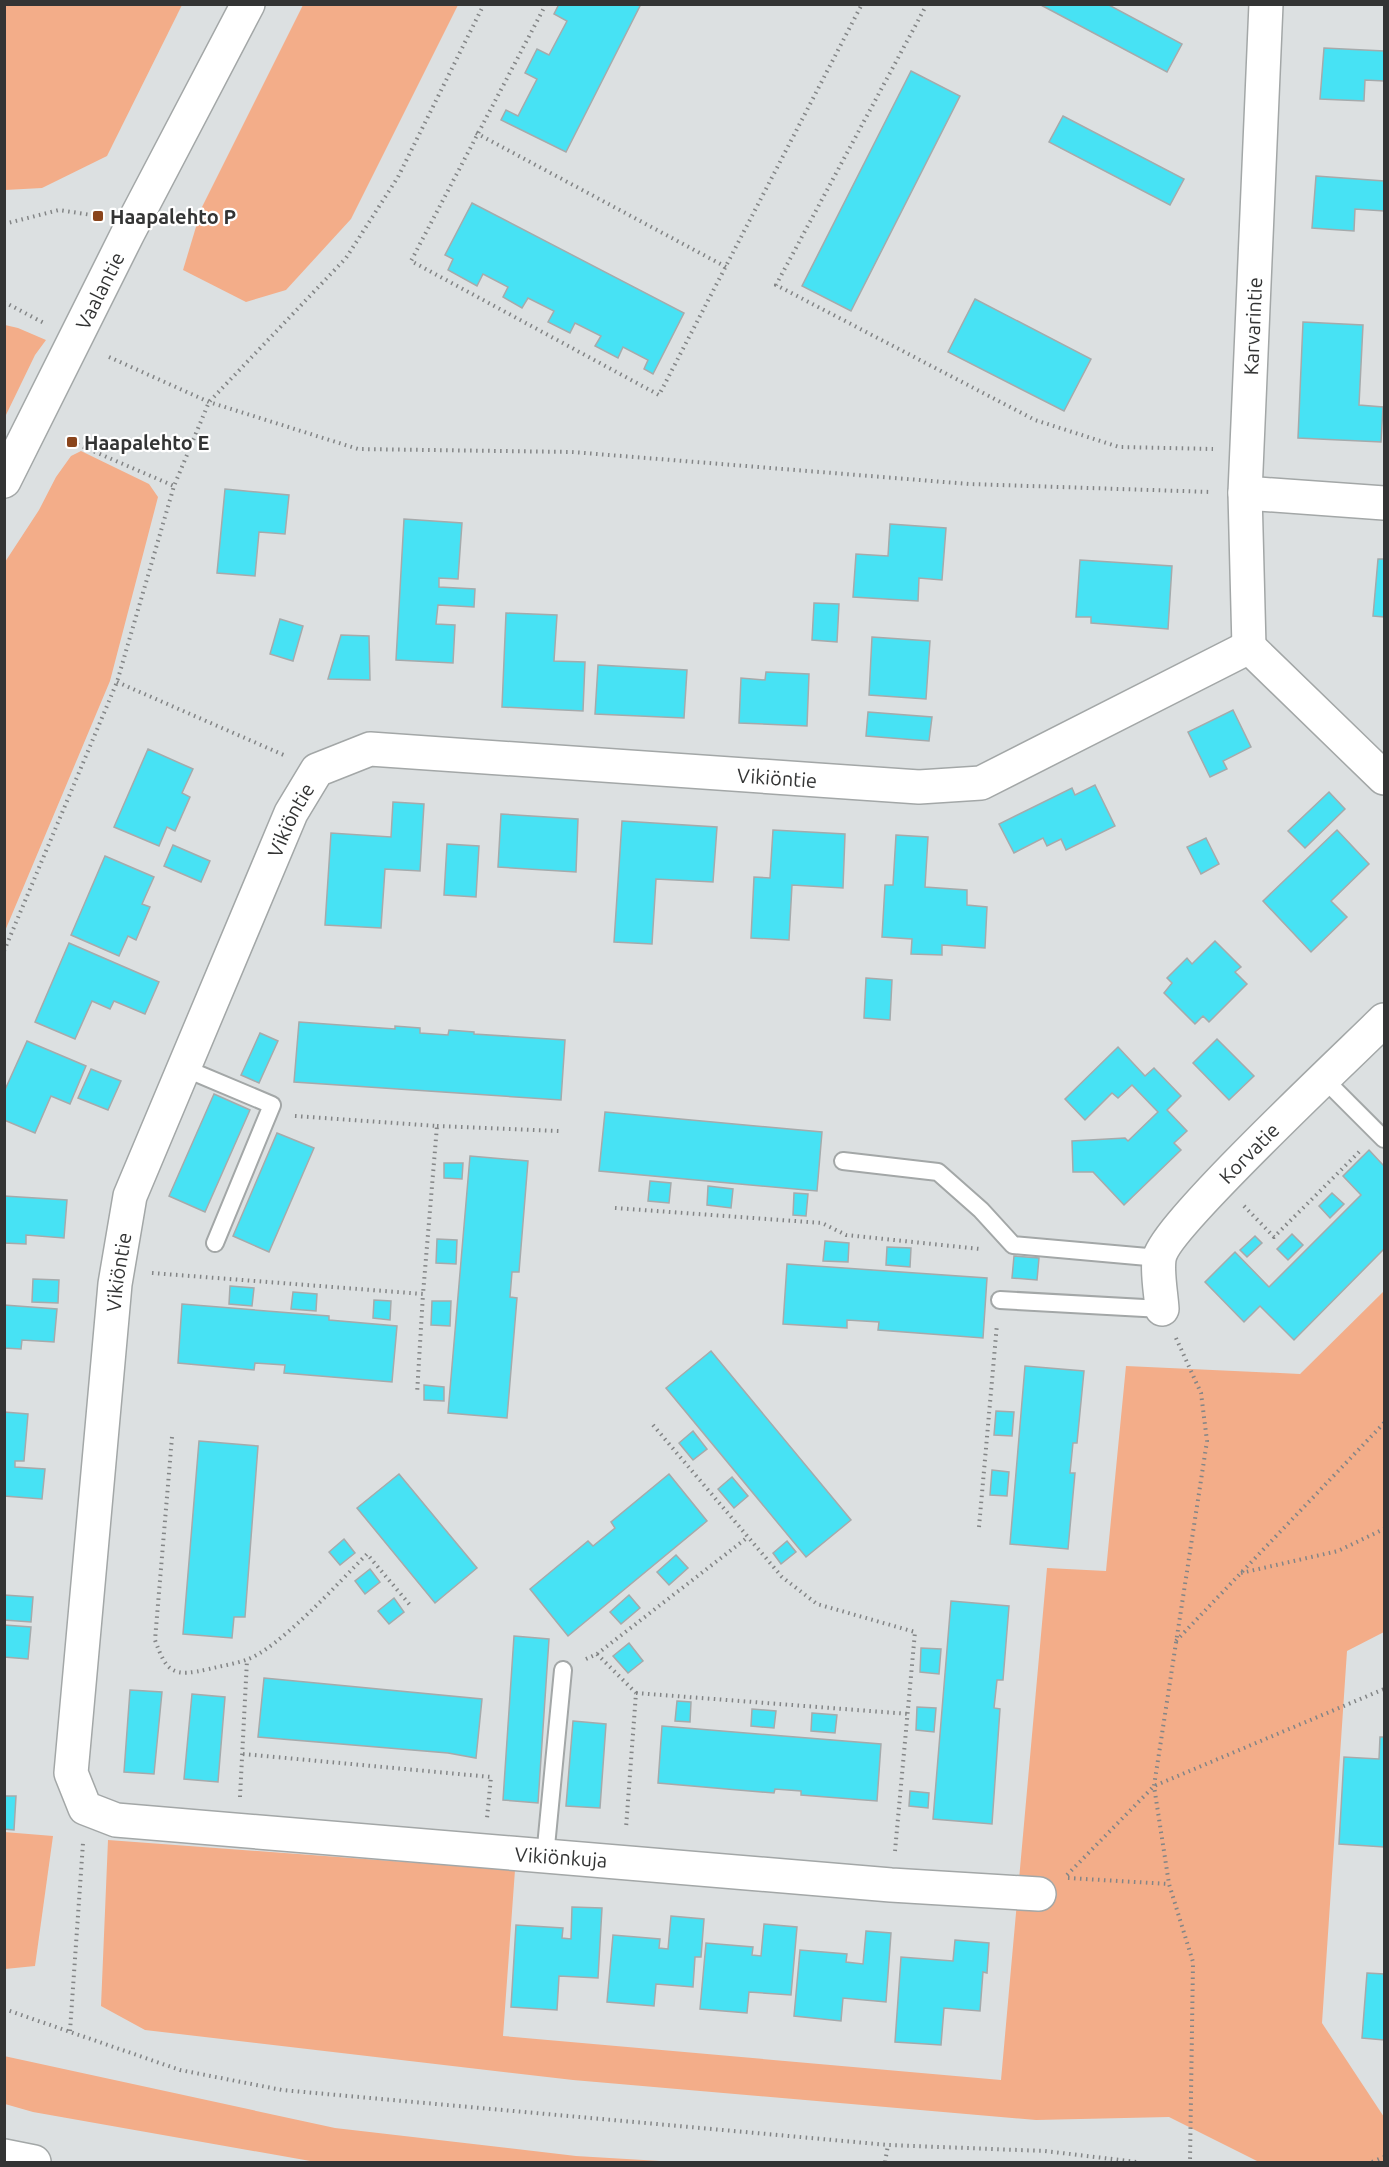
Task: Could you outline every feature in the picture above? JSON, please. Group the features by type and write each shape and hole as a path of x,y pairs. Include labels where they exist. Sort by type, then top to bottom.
{"street":[{"name":"Vaalantie","path":"4,482 128,233 248,4"},
{"name":"Karvarintie","path":"1250,647 1245,494 1246,449 1266,4"},
{"path":"1245,494 1384,503"},
{"path":"1250,647 1384,778"},
{"name":"Vikiöntie","path":"85,1808 71,1773 118,1270 130,1196 291,813 316,770 370,749 919,787 981,783 1250,647"},
{"name":"Korvatie","path":"1159,1258 1166,1242 1221,1182 1384,1020"},
{"path":"1159,1258 1162,1309"},
{"name":"Vikiönkuja","path":"85,1808 116,1820 238,1831 891,1885 1039,1894"},
{"path":"4,2156 34,2163"}],"lane":[{"path":"184,1068 272,1105 215,1243"},
{"path":"1324,1079 1381,1136"},
{"path":"843,1161 938,1172 981,1210 1013,1245 1159,1258"},
{"path":"1000,1300 1162,1309"},
{"path":"545,1857 563,1670"}],"path":[{"path":"4,951 117,682 174,486 209,402 346,258 398,177 484,4"},
{"path":"546,4 476,133 411,261 659,395 861,4"},
{"path":"927,4 776,285 1035,420 1119,447 1246,449"},
{"path":"476,133 726,267"},
{"path":"4,224 58,210 99,216"},
{"path":"4,302 51,327"},
{"path":"109,357 209,402 358,449 572,452 969,484 1245,494"},
{"path":"72,442 174,486"},
{"path":"117,682 316,770"},
{"path":"272,1105 284,1115 437,1126 559,1131"},
{"path":"417,1394 437,1126"},
{"path":"1221,1182 1274,1237 1381,1136"},
{"path":"615,1208 822,1223 846,1235 989,1250"},
{"path":"118,1270 423,1294"},
{"path":"979,1527 1000,1300"},
{"path":"1162,1309 1201,1393 1207,1442 1154,1786 1169,1884 1193,1962 1190,2163"},
{"path":"1176,1641 1384,1423"},
{"path":"653,1425 782,1577 817,1604 915,1632 891,1885"},
{"path":"172,1437 155,1640 163,1662 178,1673 194,1673 248,1660 295,1625 367,1554 410,1605"},
{"path":"1240,1574 1338,1551 1384,1529"},
{"path":"748,1537 597,1654 636,1693 909,1714"},
{"path":"238,1831 248,1660"},
{"path":"1169,1884 1064,1878 1154,1786 1384,1689"},
{"path":"623,1862 636,1693"},
{"path":"243,1754 490,1777 483,1852"},
{"path":"70,2031 85,1808"},
{"path":"4,2009 180,2070 282,2090 888,2145 1045,2151 1137,2163"},
{"path":"885,2163 888,2145"},
{"path":"1371,2163 1384,2157"}],"shaded area":[{"path":"4,5 182,5 107,156 42,188 5,190"},
{"path":"303,5 458,5 351,219 286,290 246,302 183,270 202,207"},
{"path":"5,325 46,340 35,355 5,417"},
{"path":"81,451 149,484 158,497 110,681 5,931 5,562 39,510 56,477 71,456"},
{"path":"1384,1291 1384,1632 1347,1651 1322,2023 1384,2117 1384,2162 1259,2162 1169,2117 1036,2120 573,2080 145,2030 101,2006 108,1840 515,1870 503,2036 1001,2080 1047,1568 1106,1571 1126,1366 1300,1374"},
{"path":"4,1832 53,1836 35,1966 5,1969"},
{"path":"4,2056 335,2128 576,2156 677,2162 316,2162 33,2112 5,2104"}],"building":[{"path":"559,4 641,4 566,152 501,120 506,110 518,116 537,79 525,73 537,49 549,55 567,21 554,14"},
{"path":"1039,4 1107,4 1182,44 1167,72"},
{"path":"1324,48 1384,51 1384,81 1365,80 1364,101 1320,99"},
{"path":"911,71 960,96 851,311 802,286"},
{"path":"1063,116 1184,179 1170,205 1049,142"},
{"path":"1316,176 1384,181 1384,211 1355,209 1354,231 1312,228"},
{"path":"472,203 684,313 653,374 644,369 648,360 623,347 618,358 595,346 601,336 575,323 570,333 548,322 554,311 528,298 522,308 503,297 508,287 483,274 477,286 448,270 453,259 445,255"},
{"path":"975,299 1091,359 1064,411 948,352"},
{"path":"1303,322 1363,325 1359,405 1383,407 1381,442 1298,438"},
{"path":"225,489 289,495 285,534 259,532 255,576 217,573"},
{"path":"404,519 462,523 458,579 439,578 439,587 475,589 474,607 438,605 436,624 455,625 453,663 396,660"},
{"path":"890,524 946,528 942,580 919,578 918,601 853,597 856,554 888,556"},
{"path":"1378,559 1384,559 1384,617 1373,616"},
{"path":"1080,560 1172,566 1168,629 1091,623 1091,617 1076,617"},
{"path":"814,603 839,604 837,642 812,640"},
{"path":"506,613 557,615 554,661 585,662 583,711 502,707"},
{"path":"280,619 303,626 293,661 270,654"},
{"path":"341,635 369,636 370,680 328,679"},
{"path":"872,637 930,641 926,699 869,695"},
{"path":"598,665 687,670 684,718 595,714"},
{"path":"766,672 809,674 807,726 739,723 741,678 765,680"},
{"path":"1233,710 1251,747 1223,761 1227,769 1210,777 1188,732"},
{"path":"868,712 932,717 929,741 866,736"},
{"path":"148,749 193,769 182,793 190,797 175,831 167,827 159,846 114,827"},
{"path":"1095,785 1115,826 1066,850 1061,839 1047,846 1043,838 1014,853 999,824 1072,788 1075,795"},
{"path":"1329,792 1345,809 1305,848 1288,831"},
{"path":"393,802 424,804 420,871 385,869 381,928 325,925 331,833 391,837"},
{"path":"501,814 578,819 576,872 498,867"},
{"path":"622,821 717,827 713,882 656,879 652,944 614,942"},
{"path":"773,830 845,834 843,888 792,885 789,940 751,938 754,877 770,878"},
{"path":"1337,830 1369,864 1331,901 1347,917 1311,952 1263,901"},
{"path":"896,835 928,837 925,887 967,890 967,905 987,907 985,948 942,945 942,955 911,954 912,939 882,937 885,885 893,885"},
{"path":"1206,838 1219,864 1201,874 1187,847"},
{"path":"447,844 479,846 476,897 444,895"},
{"path":"173,845 210,861 201,882 164,866"},
{"path":"105,856 154,877 142,904 150,907 136,940 128,936 119,956 71,935"},
{"path":"1215,941 1241,967 1235,972 1247,984 1209,1022 1203,1016 1195,1024 1164,993 1172,983 1167,978 1187,958 1192,964"},
{"path":"69,943 159,982 145,1014 114,1001 110,1009 92,1001 75,1039 35,1022"},
{"path":"866,978 892,980 890,1020 864,1018"},
{"path":"299,1022 395,1029 395,1026 420,1028 420,1033 448,1035 449,1030 474,1032 474,1034 565,1040 561,1100 294,1082"},
{"path":"260,1033 278,1041 259,1083 241,1075"},
{"path":"1217,1039 1254,1076 1229,1100 1193,1063"},
{"path":"27,1041 86,1066 70,1104 51,1096 35,1133 4,1120 4,1092"},
{"path":"1118,1047 1145,1076 1154,1068 1181,1096 1167,1110 1187,1131 1174,1143 1181,1150 1124,1205 1093,1172 1073,1172 1072,1141 1125,1138 1128,1141 1158,1112 1132,1085 1118,1098 1112,1093 1085,1120 1065,1099"},
{"path":"91,1069 121,1081 108,1110 78,1098"},
{"path":"214,1094 250,1110 205,1212 169,1196"},
{"path":"605,1112 822,1132 817,1191 599,1171"},
{"path":"277,1133 314,1148 269,1252 233,1236"},
{"path":"1369,1150 1384,1166 1384,1249 1294,1340 1260,1306 1244,1322 1205,1282 1235,1252 1269,1287 1361,1195 1343,1176"},
{"path":"470,1156 528,1161 519,1272 512,1272 510,1297 517,1298 507,1418 448,1413"},
{"path":"444,1163 463,1163 462,1179 444,1178"},
{"path":"650,1181 671,1183 669,1203 648,1201"},
{"path":"708,1186 733,1189 731,1208 707,1205"},
{"path":"794,1193 808,1194 806,1216 793,1215"},
{"path":"1332,1193 1344,1204 1330,1218 1319,1206"},
{"path":"4,1196 67,1200 64,1238 26,1235 26,1244 4,1243"},
{"path":"1292,1234 1303,1245 1288,1260 1277,1249"},
{"path":"1255,1236 1262,1243 1247,1257 1240,1250"},
{"path":"437,1239 457,1240 456,1264 436,1263"},
{"path":"825,1241 849,1243 848,1262 823,1261"},
{"path":"887,1247 911,1248 910,1267 886,1265"},
{"path":"1014,1256 1039,1258 1037,1280 1012,1278"},
{"path":"787,1264 987,1278 983,1338 878,1330 879,1322 847,1320 847,1328 783,1324"},
{"path":"33,1279 59,1280 58,1303 32,1302"},
{"path":"230,1286 254,1288 252,1306 229,1304"},
{"path":"293,1292 317,1294 316,1311 291,1309"},
{"path":"374,1300 391,1301 390,1320 373,1318"},
{"path":"432,1301 451,1301 450,1326 431,1325"},
{"path":"182,1304 329,1316 329,1320 397,1326 392,1382 284,1373 285,1365 255,1363 254,1370 178,1363"},
{"path":"4,1305 57,1309 54,1342 22,1340 21,1349 4,1348"},
{"path":"711,1351 851,1520 806,1557 666,1388"},
{"path":"1025,1366 1084,1371 1077,1443 1073,1443 1070,1473 1075,1473 1068,1549 1010,1544"},
{"path":"424,1385 444,1387 444,1401 424,1400"},
{"path":"996,1411 1014,1412 1012,1436 994,1435"},
{"path":"4,1412 28,1414 24,1461 15,1461 15,1467 45,1469 42,1499 4,1496"},
{"path":"693,1431 707,1449 693,1460 679,1443"},
{"path":"199,1441 258,1446 245,1617 234,1617 232,1638 183,1634"},
{"path":"992,1470 1009,1472 1007,1496 990,1495"},
{"path":"399,1474 477,1568 435,1603 357,1508"},
{"path":"669,1474 707,1521 568,1636 530,1589 588,1541 593,1546 615,1528 611,1522"},
{"path":"732,1477 748,1496 734,1508 718,1489"},
{"path":"344,1539 355,1553 340,1565 329,1552"},
{"path":"787,1541 796,1552 781,1564 773,1553"},
{"path":"676,1555 688,1568 669,1585 657,1572"},
{"path":"370,1569 380,1582 365,1594 355,1581"},
{"path":"4,1595 33,1597 31,1622 4,1620"},
{"path":"629,1595 640,1608 621,1624 610,1612"},
{"path":"394,1598 404,1612 389,1624 378,1611"},
{"path":"951,1601 1009,1606 1003,1680 997,1680 994,1708 1000,1709 992,1824 933,1819"},
{"path":"4,1625 31,1627 28,1659 4,1657"},
{"path":"514,1636 549,1639 538,1803 503,1800"},
{"path":"629,1643 643,1661 628,1673 613,1656"},
{"path":"921,1648 941,1649 939,1674 920,1672"},
{"path":"264,1678 482,1699 476,1758 448,1753 258,1737"},
{"path":"130,1690 162,1692 154,1774 124,1772"},
{"path":"192,1694 225,1697 218,1782 184,1779"},
{"path":"677,1701 691,1702 690,1722 675,1721"},
{"path":"917,1707 936,1708 934,1732 916,1730"},
{"path":"752,1709 776,1711 774,1728 751,1726"},
{"path":"812,1713 837,1715 835,1733 811,1731"},
{"path":"573,1721 606,1724 600,1808 566,1806"},
{"path":"662,1726 881,1744 877,1801 801,1795 801,1791 775,1789 774,1793 658,1783"},
{"path":"1380,1737 1384,1737 1384,1847 1339,1844 1344,1757 1379,1759"},
{"path":"910,1791 929,1793 928,1808 909,1806"},
{"path":"4,1796 16,1796 14,1830 4,1829"},
{"path":"572,1907 602,1908 598,1978 559,1976 557,2010 511,2007 516,1925 563,1928 562,1938 571,1939"},
{"path":"671,1916 704,1919 701,1957 695,1957 693,1987 656,1984 654,2006 607,2002 613,1935 660,1939 659,1948 668,1949"},
{"path":"764,1924 797,1927 791,1995 749,1992 747,2013 700,2009 706,1943 753,1947 752,1955 761,1956"},
{"path":"866,1931 891,1933 886,2002 843,1998 841,2021 794,2016 800,1950 847,1954 846,1962 863,1964"},
{"path":"955,1940 989,1943 987,1973 983,1972 980,2011 944,2008 941,2045 895,2042 901,1957 953,1961"},
{"path":"1367,1973 1384,1974 1384,2040 1362,2038"}],"place":[{"name":"Haapalehto P","path":"98,216"},
{"name":"Haapalehto E","path":"72,442"}]}
